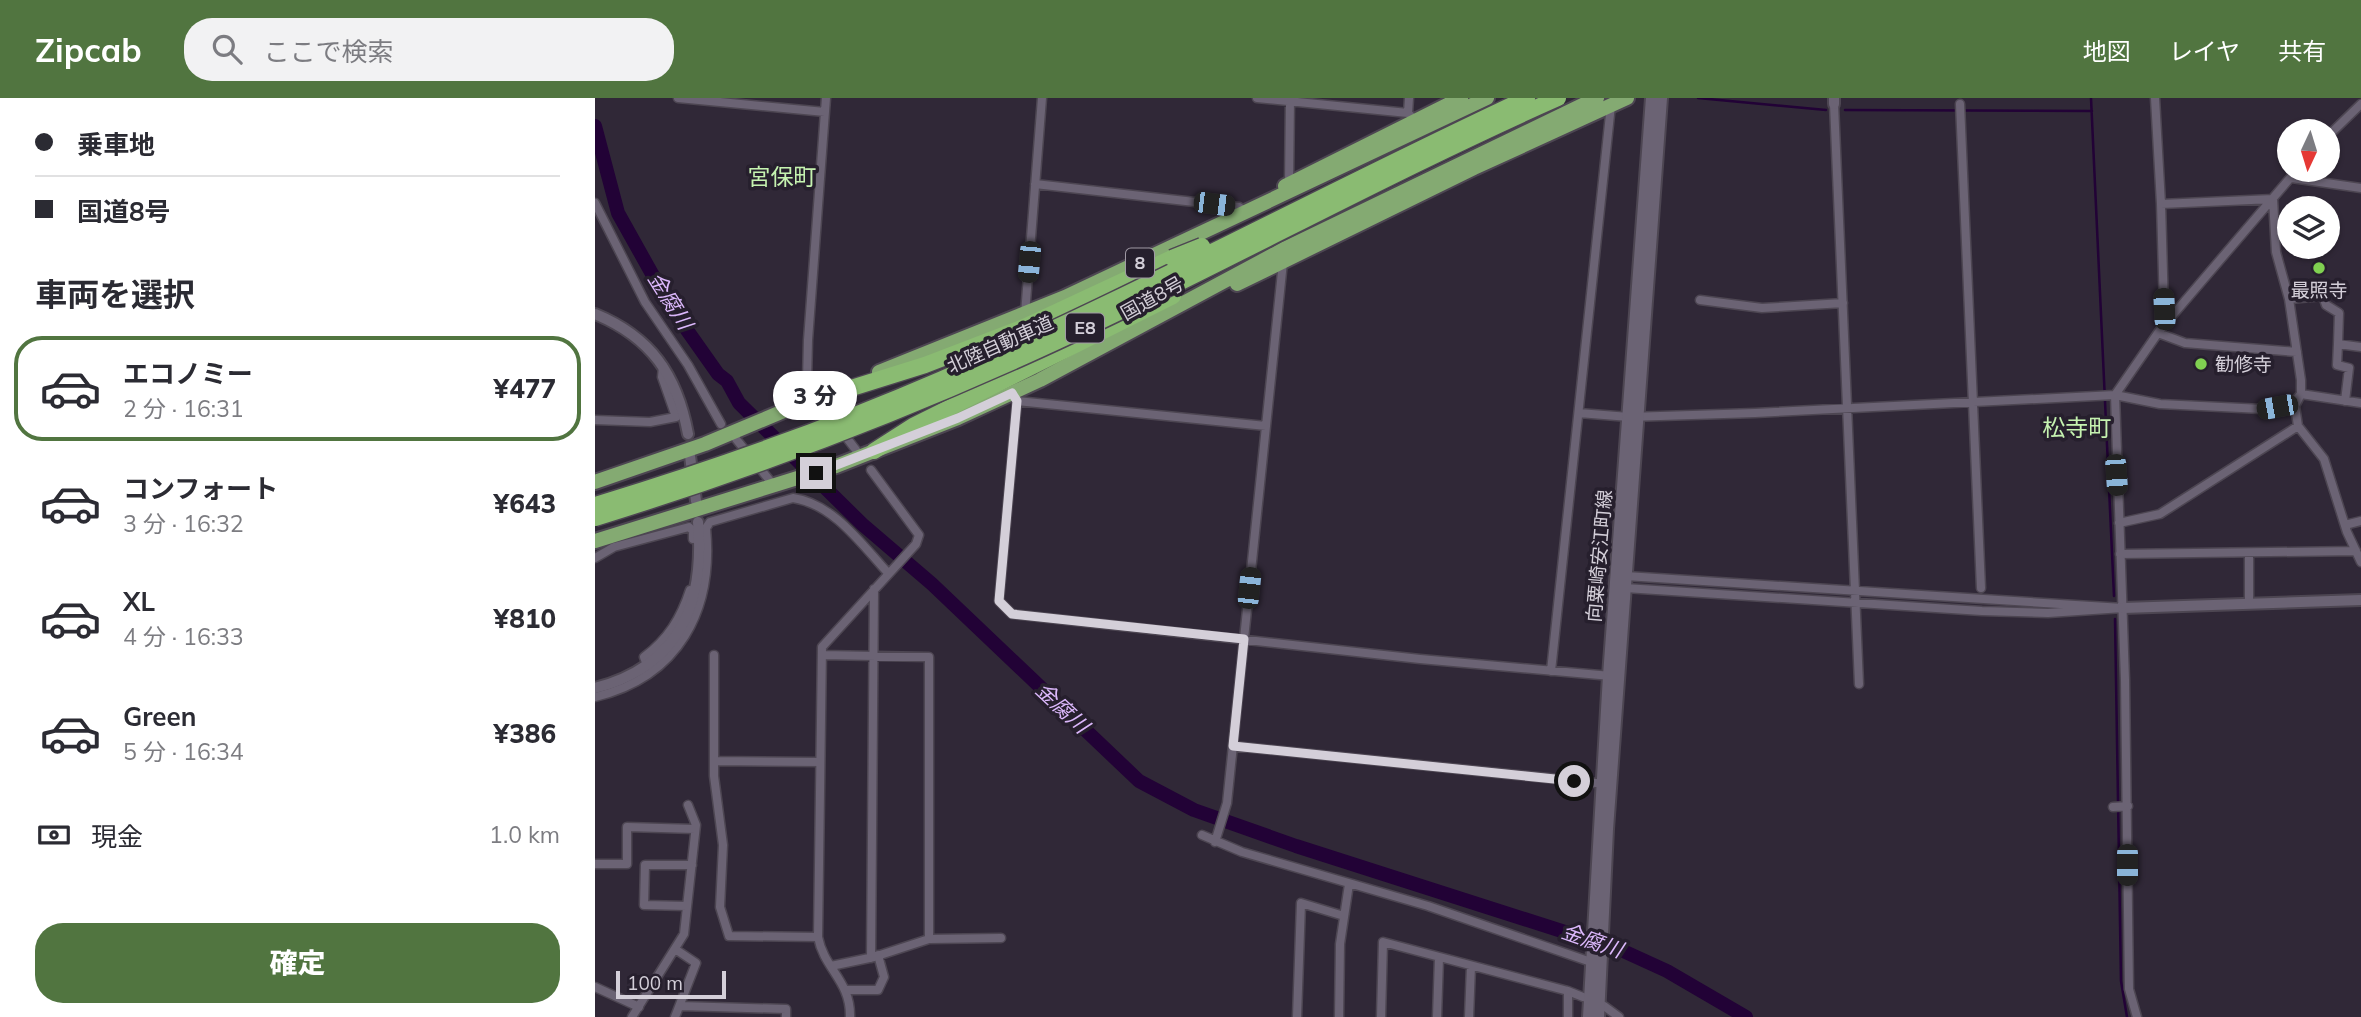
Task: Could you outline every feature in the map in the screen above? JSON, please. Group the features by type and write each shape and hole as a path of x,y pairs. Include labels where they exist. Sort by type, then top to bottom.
{"highway":[{"path":"1289,188 1412,116 1461,98"},
{"name":"北陸自動車道","path":"595,505 791,439 940,380 1101,306 1389,163 1527,98"},
{"name":"北陸自動車道","path":"595,518 774,459 947,391 1107,318 1558,98"},
{"name":"国道8号","path":"595,541 837,466 1015,397 1138,329 1504,141 1597,98"},
{"path":"1284,255 1627,98"},
{"path":"1289,188 1483,100"},
{"path":"795,406 925,365 1044,318 1389,163"},
{"name":"国道8号","path":"595,482 739,434 795,406 1025,314 1246,213 1289,188"},
{"path":"874,452 913,426 1072,349 1359,193"}],"main road":[{"name":"向粟崎安江町線","path":"1634,416 1652,98"},
{"name":"向粟崎安江町線","path":"1589,1017 1661,98"},
{"name":"向粟崎安江町線","path":"1595,964 1601,1012"}],"street":[{"path":"678,98 825,112"},
{"path":"811,387 807,381 808,340 825,98"},
{"path":"1025,314 1042,98"},
{"path":"1257,98 1412,116 1409,98"},
{"path":"2155,98 2164,309 2173,315"},
{"path":"1215,840 1227,803 1284,255 1291,100"},
{"path":"1834,101 1859,684"},
{"path":"2340,124 2361,104"},
{"path":"1551,671 1611,105"},
{"path":"1960,108 1981,588"},
{"path":"2137,1017 2129,989 2123,608 2108,395 2287,182"},
{"path":"2332,182 2361,188"},
{"path":"1035,184 1239,207 1246,213"},
{"path":"2161,204 2273,199"},
{"path":"2273,199 2276,252 2289,299 2297,352 2301,394 2295,406 2298,426 2324,459 2345,525 2361,562"},
{"path":"595,203 645,302 688,365 721,424"},
{"path":"2289,299 2323,296 2326,305 2339,313 2337,365 2349,368 2345,401"},
{"path":"1700,300 1762,308 1843,303"},
{"path":"595,314 636,335 663,363 679,395 688,434"},
{"path":"2158,333 2186,343 2297,352"},
{"path":"2338,344 2361,347"},
{"path":"595,420 650,422 676,416 661,377 663,363"},
{"path":"1579,412 1634,416 2108,395 2160,404 2262,409 2292,404 2301,394"},
{"path":"2301,394 2361,403"},
{"path":"1266,426 1015,397 999,601 1012,614 1614,676"},
{"path":"820,403 856,450"},
{"path":"2119,523 2160,514 2298,426"},
{"path":"739,434 771,482"},
{"path":"690,456 696,501"},
{"path":"850,1017 847,990 821,949 818,937 822,648 916,544 919,536 871,470"},
{"path":"595,697 616,691 674,652 696,617 706,583 706,528 710,522 783,498 801,499 821,507 835,518 890,572"},
{"path":"2345,525 2361,521"},
{"path":"595,688 644,670 674,639 692,607 700,577 698,522"},
{"path":"595,558 614,547 689,527 693,531 693,573 688,596 669,633 645,657 644,670"},
{"path":"2120,554 2356,551"},
{"path":"2249,553 2249,604"},
{"path":"1622,581 2123,608"},
{"path":"1622,581 1856,604 2048,613 2361,600"},
{"path":"847,990 878,990 884,977 874,956 874,589"},
{"path":"822,654 929,657 929,939"},
{"path":"714,655 714,761 723,845 720,907 729,936 818,937"},
{"path":"1233,746 1606,784"},
{"path":"714,761 820,762"},
{"path":"632,1017 684,934 695,829 688,805"},
{"path":"2113,807 2127,806"},
{"path":"627,864 627,827 695,829"},
{"path":"1202,835 1349,884 1428,906 1595,964"},
{"path":"595,864 692,865"},
{"path":"645,865 644,905 687,906"},
{"path":"1339,1017 1340,944 1349,884"},
{"path":"1297,1017 1301,903 1344,916"},
{"path":"831,966 929,939 1001,938"},
{"path":"1381,1017 1383,942 1583,997"},
{"path":"675,949 696,963 675,1017"},
{"path":"1437,1017 1439,958"},
{"path":"1469,1017 1471,966"},
{"path":"595,987 639,1007"},
{"path":"1567,991 1568,1017"},
{"path":"680,1006 786,1009 786,1017"},
{"path":"1601,1012 1619,1017"}],"waterway":[{"path":"1698,98 1826,110"},
{"path":"2091,98 2114,596"},
{"path":"1845,110 2092,111"},
{"name":"金腐川","path":"595,126 618,213 670,306 718,374 727,381 739,403 862,524 932,584 1139,781 1194,810 1296,846 1621,950 1667,971 1746,1017"},
{"path":"2115,619 2121,981 2127,1017"}],"place":[{"name":"最照寺","path":"2319,268"},
{"name":"勧修寺","path":"2201,364"}],"district":[{"name":"宮保町","path":"782,177"},
{"name":"松寺町","path":"2077,428"}],"route":[{"path":"816,473 958,418 1012,393 1017,401 999,601 1012,614 1244,639 1233,746 1574,781"}]}
